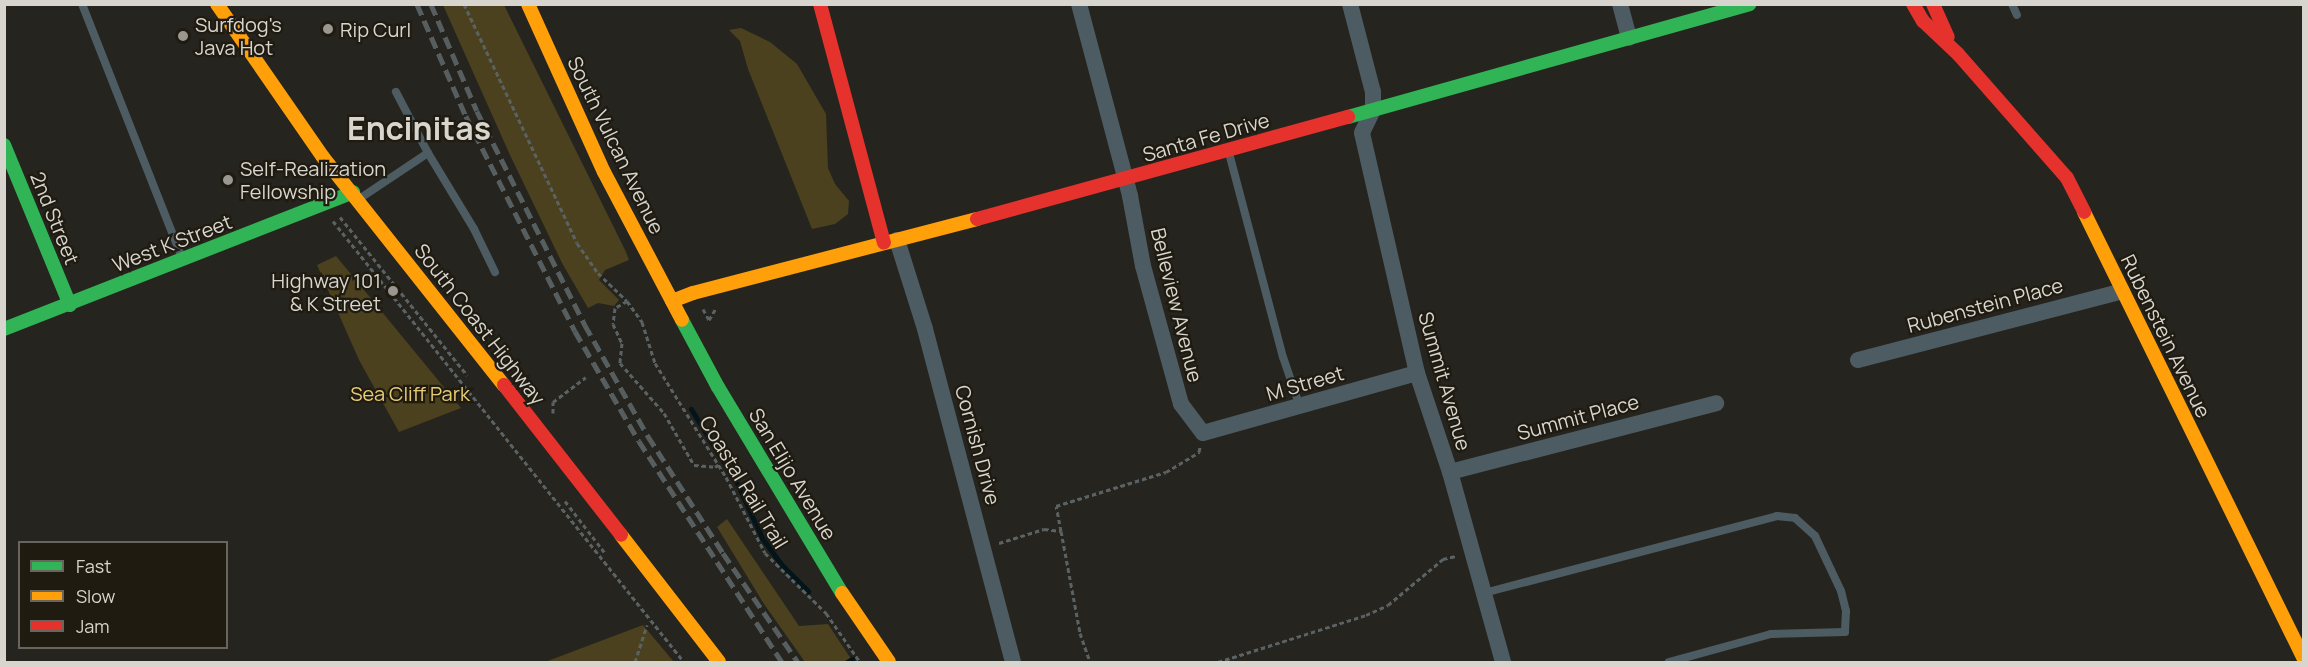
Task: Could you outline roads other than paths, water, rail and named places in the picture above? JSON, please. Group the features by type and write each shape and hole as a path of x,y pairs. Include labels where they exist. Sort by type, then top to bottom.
{"main road":[{"name":"South Coast Highway","path":"217,4 323,157 356,196 719,663"},
{"name":"South Vulcan Avenue","path":"528,4 604,172 672,301"},
{"name":"Cornish Drive","path":"820,4 891,241"},
{"name":"Santa Fe Drive","path":"672,301 693,293 1125,180 1749,4"},
{"name":"Rubenstein Avenue","path":"1913,4 1923,21 1958,54 2067,178 2304,659"},
{"name":"Rubenstein Avenue","path":"1933,4 1958,54"},
{"name":"2nd Street","path":"4,145 69,305"},
{"name":"West K Street","path":"4,329 317,207 356,196"},
{"name":"San Elijo Avenue","path":"672,301 763,464 841,592 889,663"}],"street":[{"name":"Belleview Avenue","path":"1079,4 1125,180 1143,266 1181,404 1203,433"},
{"path":"1350,4 1373,92 1373,110"},
{"path":"1620,4 1629,38"},
{"name":"Summit Avenue","path":"1373,110 1362,134 1417,374 1450,472 1503,663"},
{"name":"Cornish Drive","path":"891,241 925,329 1013,663"},
{"name":"Rubenstein Place","path":"1858,360 2122,291"},
{"name":"M Street","path":"1203,433 1417,374"},
{"name":"Summit Place","path":"1450,472 1716,403"}],"lane":[{"path":"82,4 182,259"},
{"path":"2012,4 2017,15"},
{"path":"396,92 428,153 474,229 495,272"},
{"path":"1228,151 1284,357 1300,407"},
{"path":"356,196 428,153"},
{"path":"1484,593 1777,516 1795,518 1815,536 1841,591 1846,611 1845,632 1825,634 1804,631 1771,634 1669,663"}],"waterway":[{"path":"691,409 738,485 762,538 780,563 808,591"},
{"path":"847,662 852,659"}],"railway":[{"path":"417,4 466,116 575,331 639,441 782,662"},
{"path":"431,4 477,111 585,325 648,436 723,553 798,662"}],"place":[{"name":"Rip Curl","path":"328,29"},
{"name":"Surfdog's Java Hot","path":"183,36"},
{"name":"Self-Realization Fellowship","path":"228,180"},
{"name":"Highway 101 & K Street","path":"393,291"}],"district":[{"name":"Encinitas","path":"419,128"}],"park label":[{"name":"Sea Cliff Park","path":"410,393"}]}
